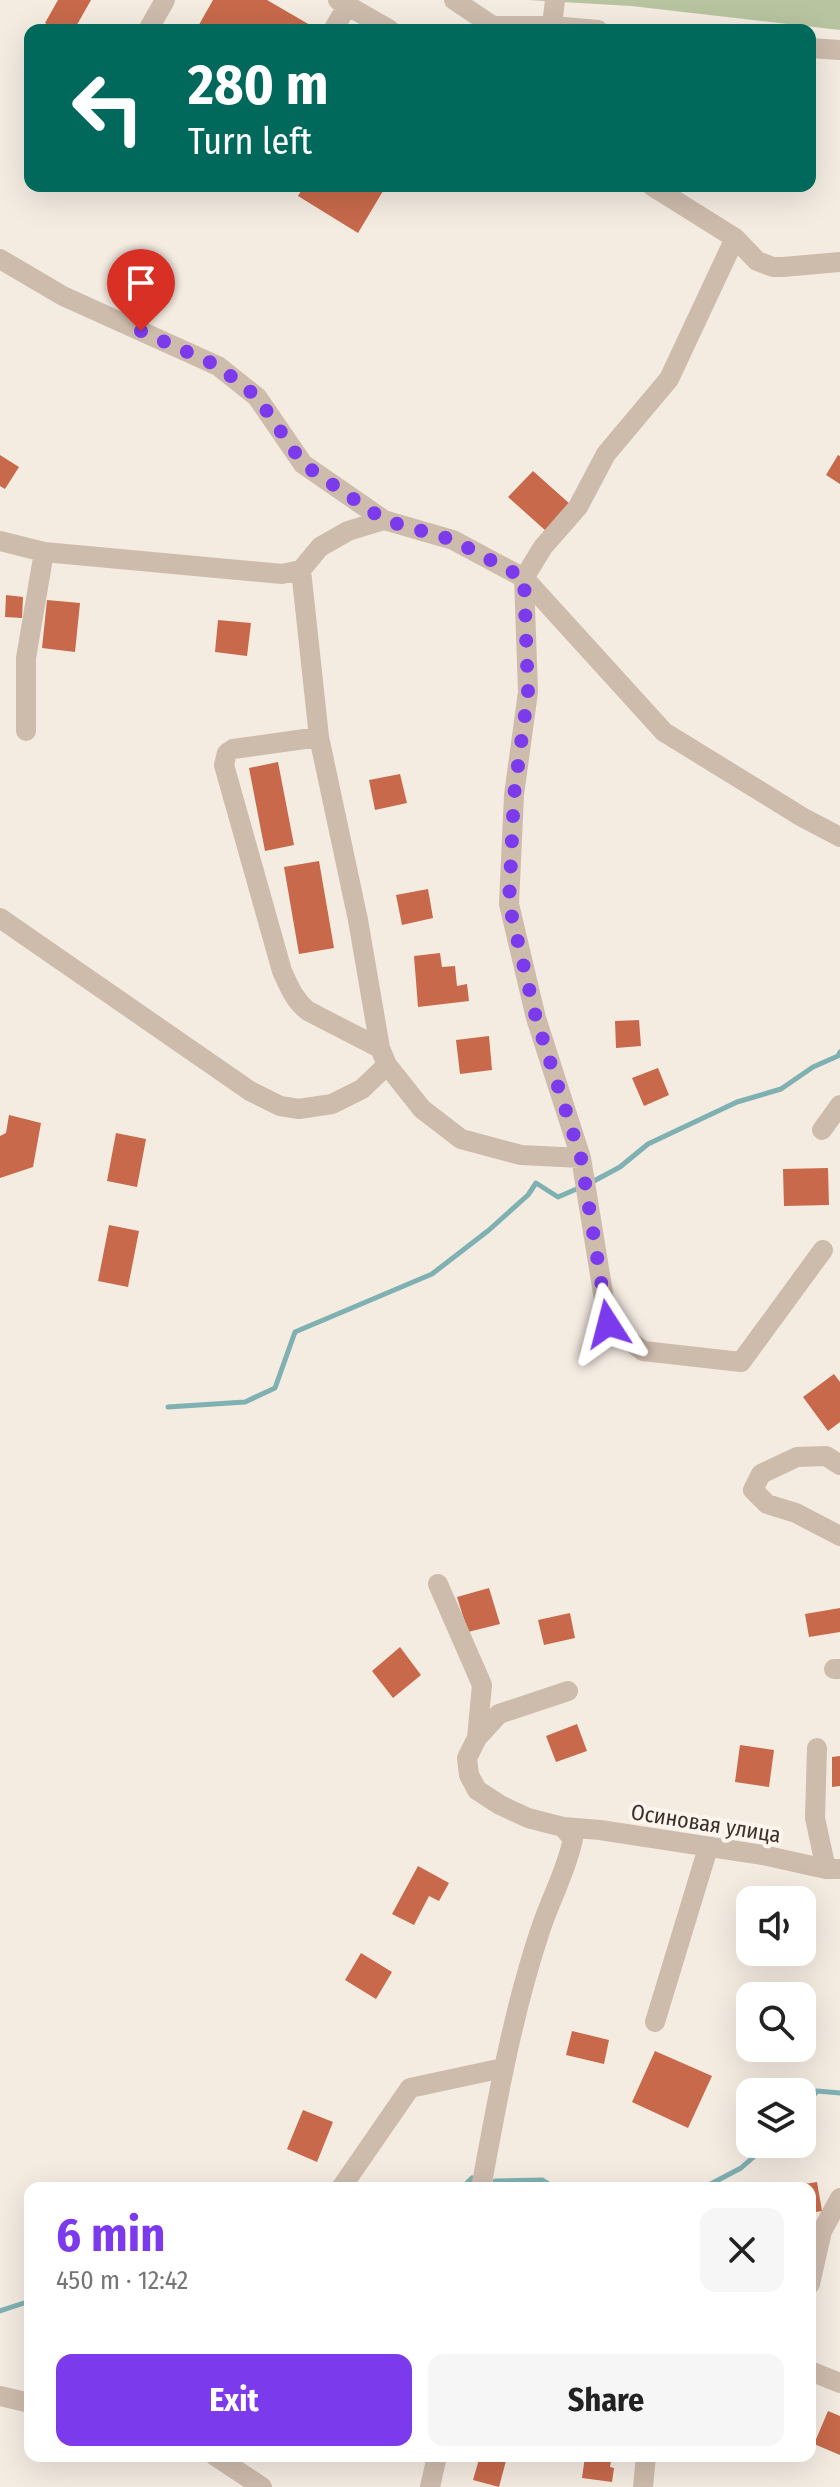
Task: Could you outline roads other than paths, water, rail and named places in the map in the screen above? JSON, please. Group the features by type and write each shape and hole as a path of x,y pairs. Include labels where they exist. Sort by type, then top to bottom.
{"street":[{"path":"151,24 165,0"},
{"path":"454,0 490,24"},
{"path":"552,24 555,0"},
{"path":"335,24 343,3 380,24"},
{"path":"816,48 840,50"},
{"path":"662,192 735,238 757,261 773,267 840,262"},
{"path":"735,238 669,379 606,454 578,507 543,547 524,578 528,692 514,795 509,904 536,1018 582,1165 608,1324 643,1351 741,1362 823,1250"},
{"path":"0,259 63,296 218,366 257,397 303,464 384,520 453,540 524,578 664,732 840,837"},
{"path":"0,541 44,552 282,574 301,570 320,547 348,531 384,520"},
{"path":"26,731 26,658 44,552"},
{"path":"0,918 250,1091 280,1106 299,1109 332,1104 362,1089 383,1056 319,737 301,570"},
{"path":"319,737 233,749 227,753 224,765 282,971 298,1003 383,1056 422,1109 461,1139 521,1155 582,1165"},
{"path":"822,1130 840,1105"},
{"path":"840,1465 826,1456 797,1457 761,1474 753,1490 767,1504 796,1513 840,1536"},
{"name":"Осиновая улица","path":"438,1584 482,1685 477,1738 467,1758 469,1775 477,1790 528,1818 563,1827 763,1855 833,1869"},
{"path":"477,1738 499,1714 568,1691"},
{"path":"817,1748 815,1818 833,1869"},
{"path":"482,2182 503,2068 540,1931 569,1858 573,1839 563,1827"},
{"path":"655,2022 708,1848"},
{"path":"345,2182 410,2088 503,2068"},
{"path":"816,2258 822,2231 840,2198"},
{"path":"816,2373 840,2383"},
{"path":"0,2396 24,2402"},
{"path":"224,2462 262,2487"},
{"path":"430,2487 436,2462"},
{"path":"643,2487 645,2462"}],"waterway":[{"path":"592,1182 620,1167 648,1144 737,1102 781,1089 840,1052"},
{"path":"168,1407 245,1402 275,1388 295,1332 432,1274 489,1230 528,1195 536,1183 558,1197 579,1188"},
{"path":"816,2092 840,2093"},
{"path":"714,2182 741,2168 752,2158"},
{"path":"468,2182 472,2178"},
{"path":"495,2181 545,2182"},
{"path":"0,2311 24,2303"}]}
